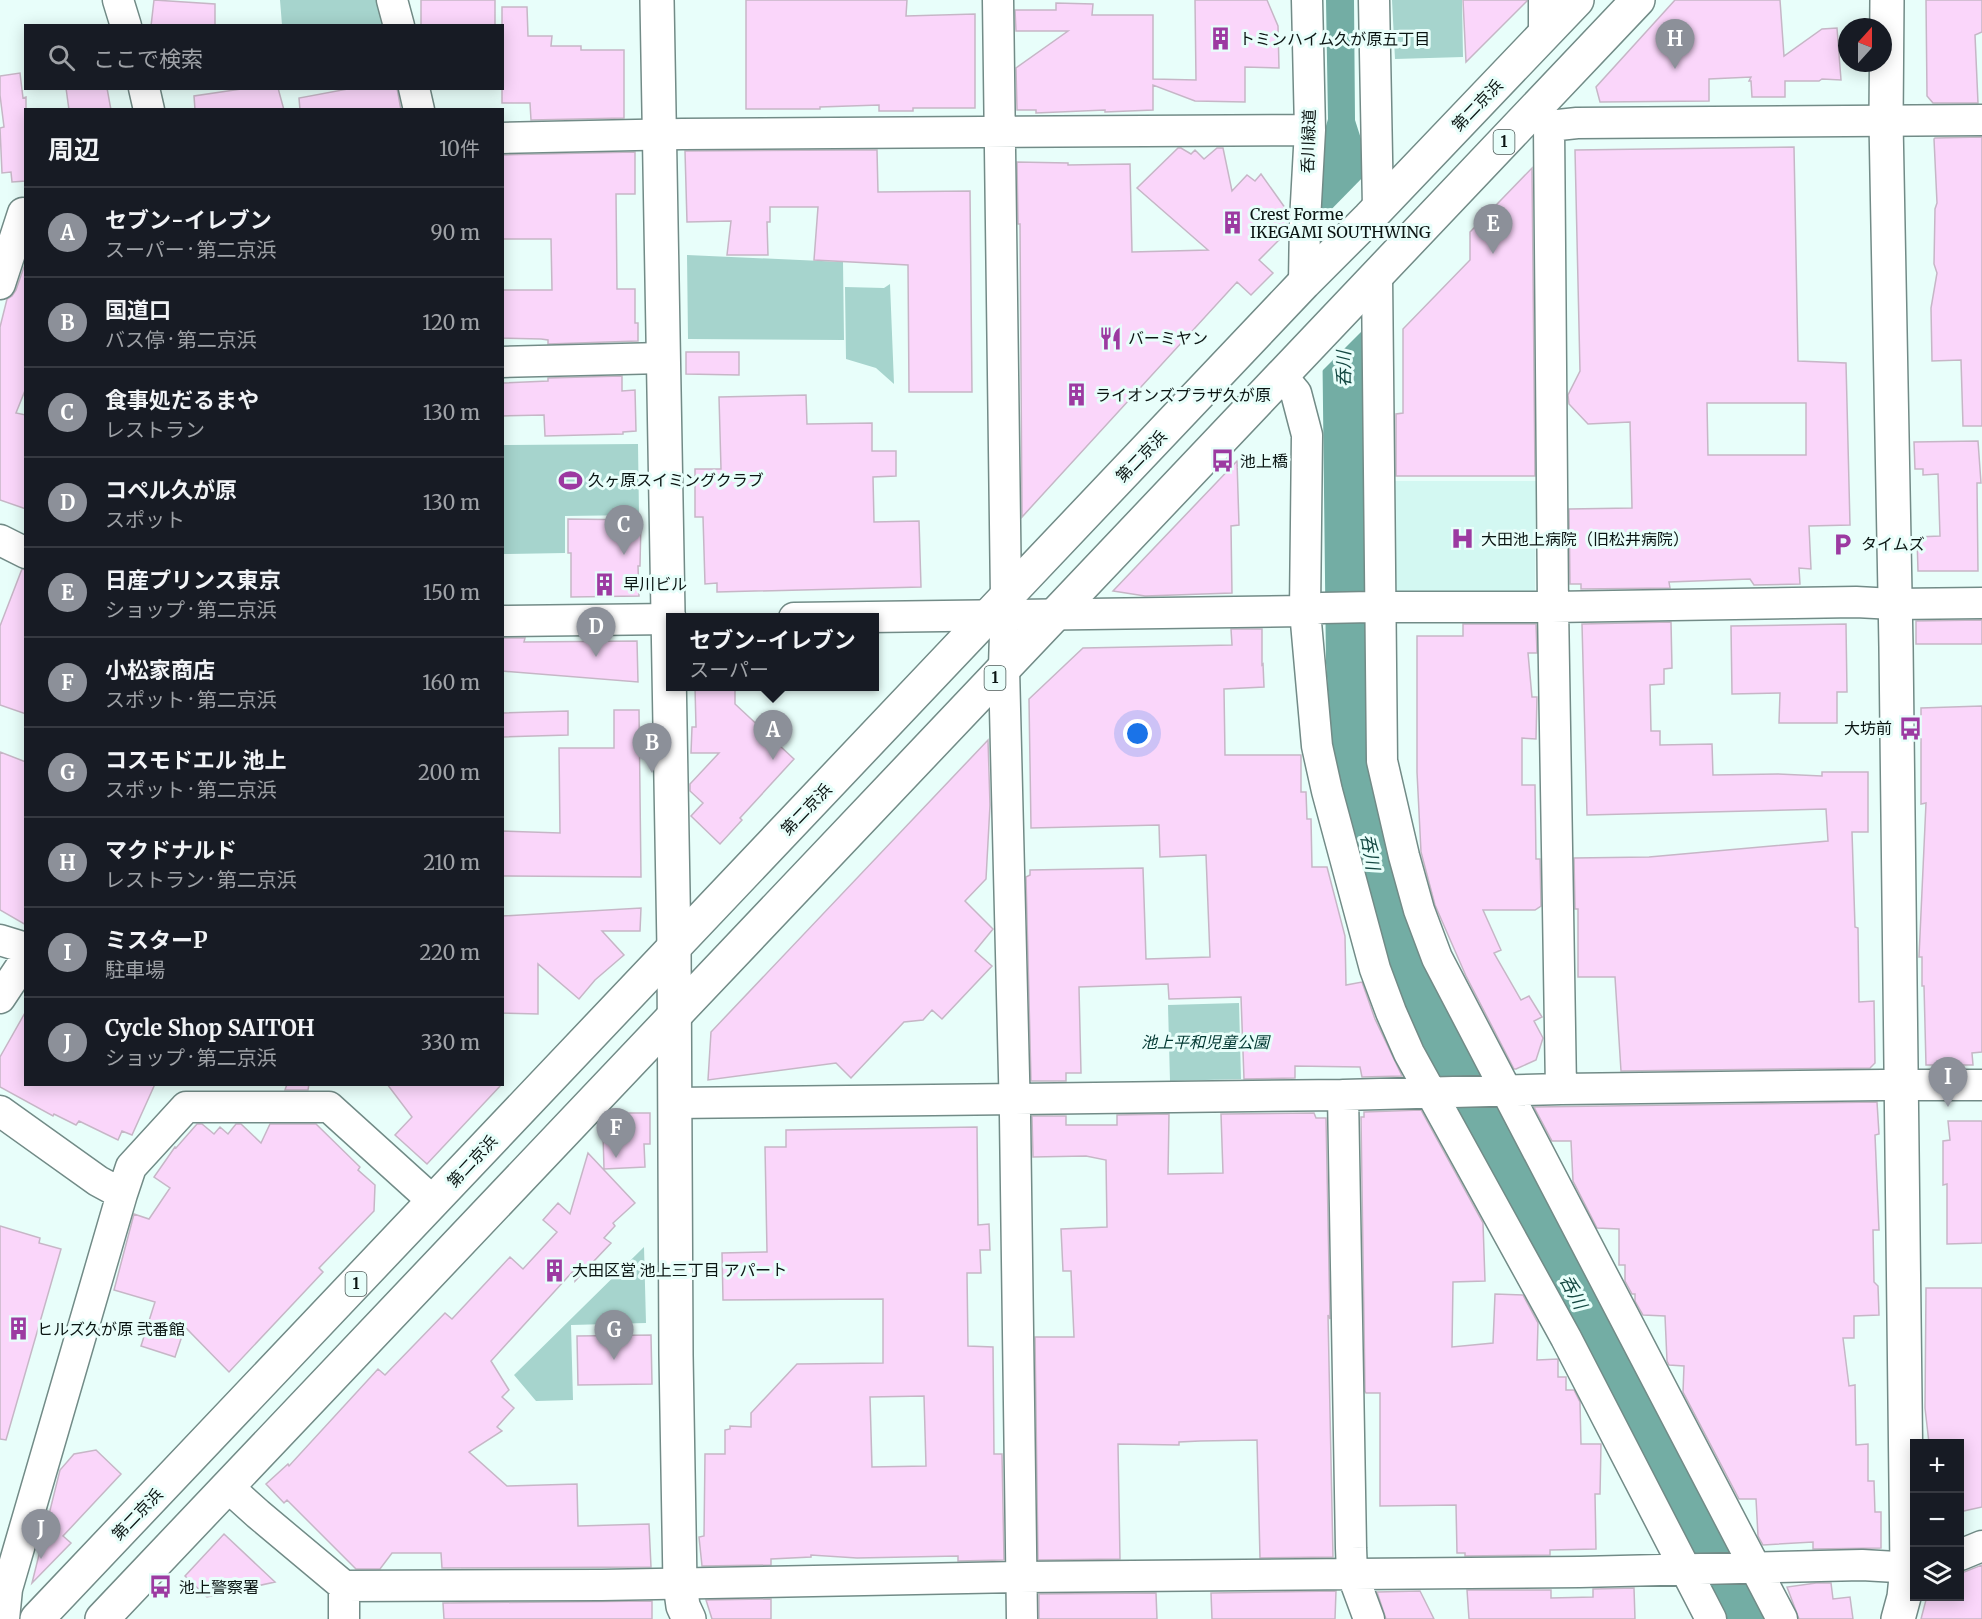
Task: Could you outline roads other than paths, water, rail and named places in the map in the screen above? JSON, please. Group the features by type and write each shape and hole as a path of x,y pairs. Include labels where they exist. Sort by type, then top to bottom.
{"main road":[{"path":"657,0 669,613"},
{"name":"第二京浜","path":"38,1619 674,948 1000,610 1310,277 1577,0"},
{"name":"1","path":"102,1619 674,1019 1373,279 1541,119 1638,0"},
{"path":"1887,0 1886,121 1911,1547"},
{"path":"670,691 680,1584 683,1606 689,1619"},
{"path":"1898,1619 1910,1572"}],"street":[{"path":"118,0 125,24"},
{"path":"392,0 398,24"},
{"path":"998,0 1000,610 1004,668 1015,1098 1022,1619"},
{"name":"呑川緑道","path":"1307,0 1310,130 1305,221 1310,277"},
{"path":"1374,0 1374,213"},
{"path":"1544,0 1544,34"},
{"path":"144,90 149,108"},
{"path":"414,90 419,108"},
{"path":"1561,1089 1553,607 1541,119 1577,123 1982,120"},
{"path":"504,138 1310,130"},
{"path":"0,284 16,213"},
{"path":"1373,279 1376,607 1382,761 1419,910 1437,958 1503,1090 1751,1567 1782,1619"},
{"path":"504,362 663,358"},
{"path":"1281,375 1296,393 1307,435 1317,746 1329,800 1375,969 1391,1012 1436,1092 1687,1568 1711,1619"},
{"path":"0,540 24,552"},
{"path":"879,615 1000,610 1056,613 1314,610 1376,607 1553,607 1856,602 1982,603"},
{"path":"504,621 666,619"},
{"path":"0,940 24,947"},
{"path":"0,998 24,962"},
{"path":"674,1103 1344,1095 1503,1090 1902,1084 1982,1085"},
{"path":"1344,1095 1346,1348 1352,1573 1369,1619"},
{"path":"4,1619 7,1589 131,1167 186,1107 332,1096 434,1202"},
{"path":"0,1111 98,1181 122,1194"},
{"path":"228,1487 258,1515 344,1586 680,1584 1021,1577 1580,1572 1862,1565 1910,1568"},
{"path":"1964,1553 1982,1546"},
{"path":"344,1586 344,1619"}],"water":[{"name":"呑川","path":"1326,0 1354,0 1355,120 1363,145 1364,360 1392,854 1769,1619 1720,1619 1392,985 1340,796 1331,731 1326,663 1320,147 1328,119"}],"place":[{"name":"トミンハイム久が原五丁目","path":"1221,39"},
{"name":"マクドナルド","path":"1675,69"},
{"name":"Crest Forme IKEGAMI SOUTHWING","path":"1232,223"},
{"name":"日産プリンス東京","path":"1493,254"},
{"name":"バーミヤン","path":"1110,338"},
{"name":"ライオンズプラザ久が原","path":"1077,395"},
{"name":"池上橋","path":"1222,461"},
{"name":"久ヶ原スイミングクラブ","path":"570,480"},
{"name":"大田池上病院（旧松井病院）","path":"1463,539"},
{"name":"タイムズ","path":"1843,544"},
{"name":"食事処だるまや","path":"624,555"},
{"name":"早川ビル","path":"605,584"},
{"name":"コペル久が原","path":"596,657"},
{"name":"大坊前","path":"1910,728"},
{"name":"セブン-イレブン","path":"773,760"},
{"name":"国道口","path":"652,773"},
{"name":"ミスターP","path":"1948,1107"},
{"name":"小松家商店","path":"616,1158"},
{"name":"大田区営 池上三丁目 アパート","path":"554,1270"},
{"name":"ヒルズ久が原 弐番館","path":"19,1329"},
{"name":"コスモドエル 池上","path":"614,1360"},
{"name":"Cycle Shop SAITOH","path":"41,1559"},
{"name":"池上警察署","path":"161,1587"}],"park label":[{"name":"池上平和児童公園","path":"1205,1042"}]}
